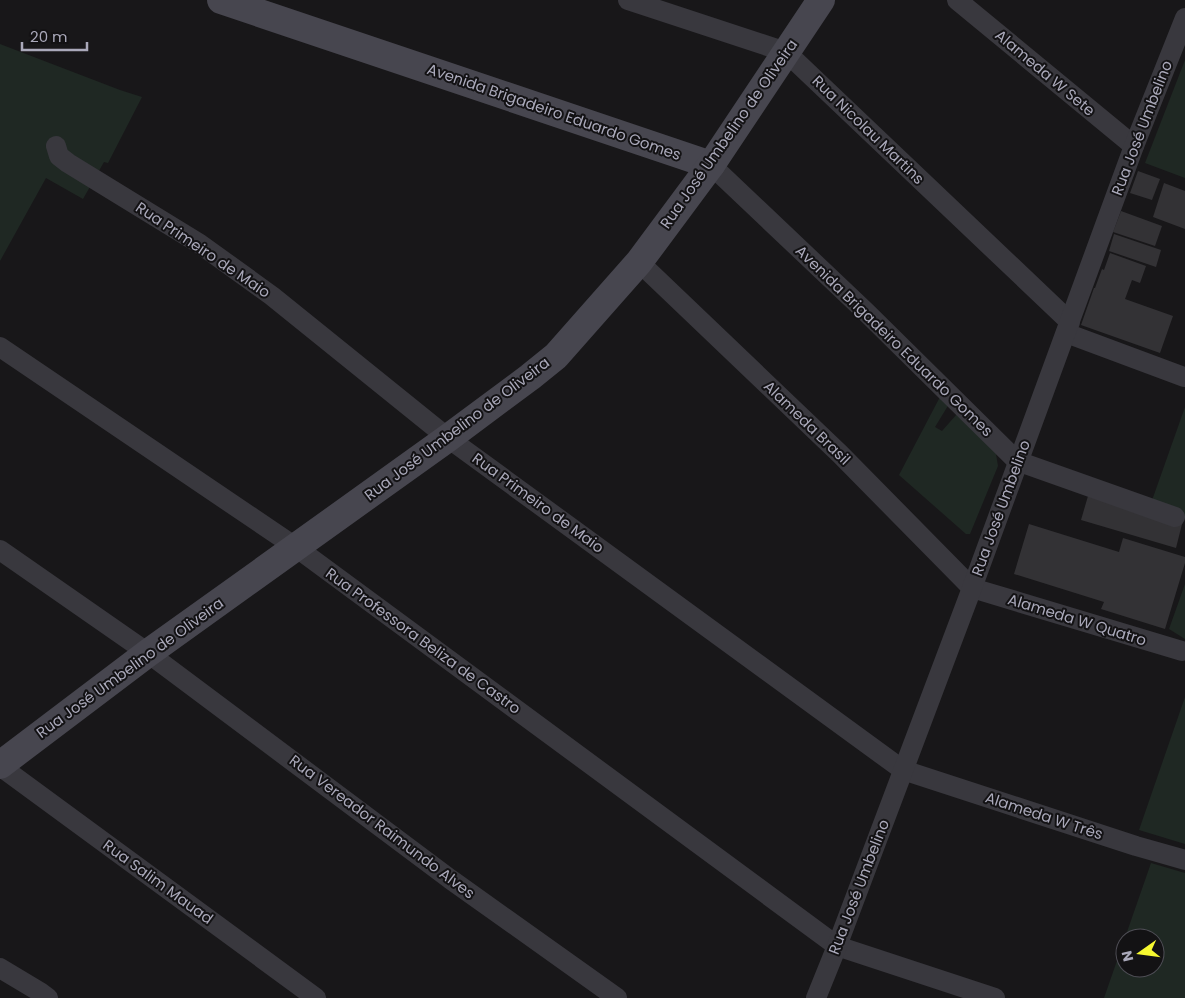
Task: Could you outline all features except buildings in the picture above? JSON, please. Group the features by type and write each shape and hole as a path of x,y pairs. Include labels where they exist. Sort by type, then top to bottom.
{"street":[{"name":"Avenida Brigadeiro Eduardo Gomes","path":"221,0 711,165 866,312 1018,461"},
{"name":"Rua Nicolau Martins","path":"628,0 786,52 1068,328"},
{"name":"Rua José Umbelino de Oliveira","path":"0,765 148,653 297,548 448,438 556,356 639,262 711,165 821,0"},
{"name":"Alameda W Sete","path":"957,0 1134,146"},
{"name":"Rua José Umbelino","path":"816,998 972,588 1134,146 1185,18"},
{"name":"Rua Primeiro de Maio","path":"56,146 60,156 68,163 200,244 272,296 448,438 903,770"},
{"name":"Alameda Brasil","path":"639,262 840,454 972,588"},
{"path":"1068,328 1184,377"},
{"name":"Rua Professora Beliza de Castro","path":"0,347 297,548 837,946 995,998"},
{"path":"1018,461 1175,517"},
{"path":"0,550 148,653"},
{"name":"Alameda W Quatro","path":"972,588 1182,651"},
{"name":"Rua Vereador Raimundo Alves","path":"148,653 442,873 617,998"},
{"name":"Rua Salim Mauad","path":"0,765 316,998"},
{"name":"Alameda W Três","path":"903,770 1136,846 1185,860"},
{"path":"0,968 48,998"}],"shaded area":[{"path":"0,44 142,97 108,163 104,162 83,199 46,178 0,261"},
{"path":"1185,60 1185,178 1145,163"},
{"path":"941,395 949,404 935,427 942,431 957,414 996,454 998,466 970,534 966,534 899,475"},
{"path":"1185,407 1185,516 1150,506"},
{"path":"1185,584 1185,639 1169,629"},
{"path":"1185,697 1185,844 1139,830"},
{"path":"1151,863 1185,873 1185,998 1104,998 1115,966 1115,978 1165,978 1165,928 1128,928"}]}
